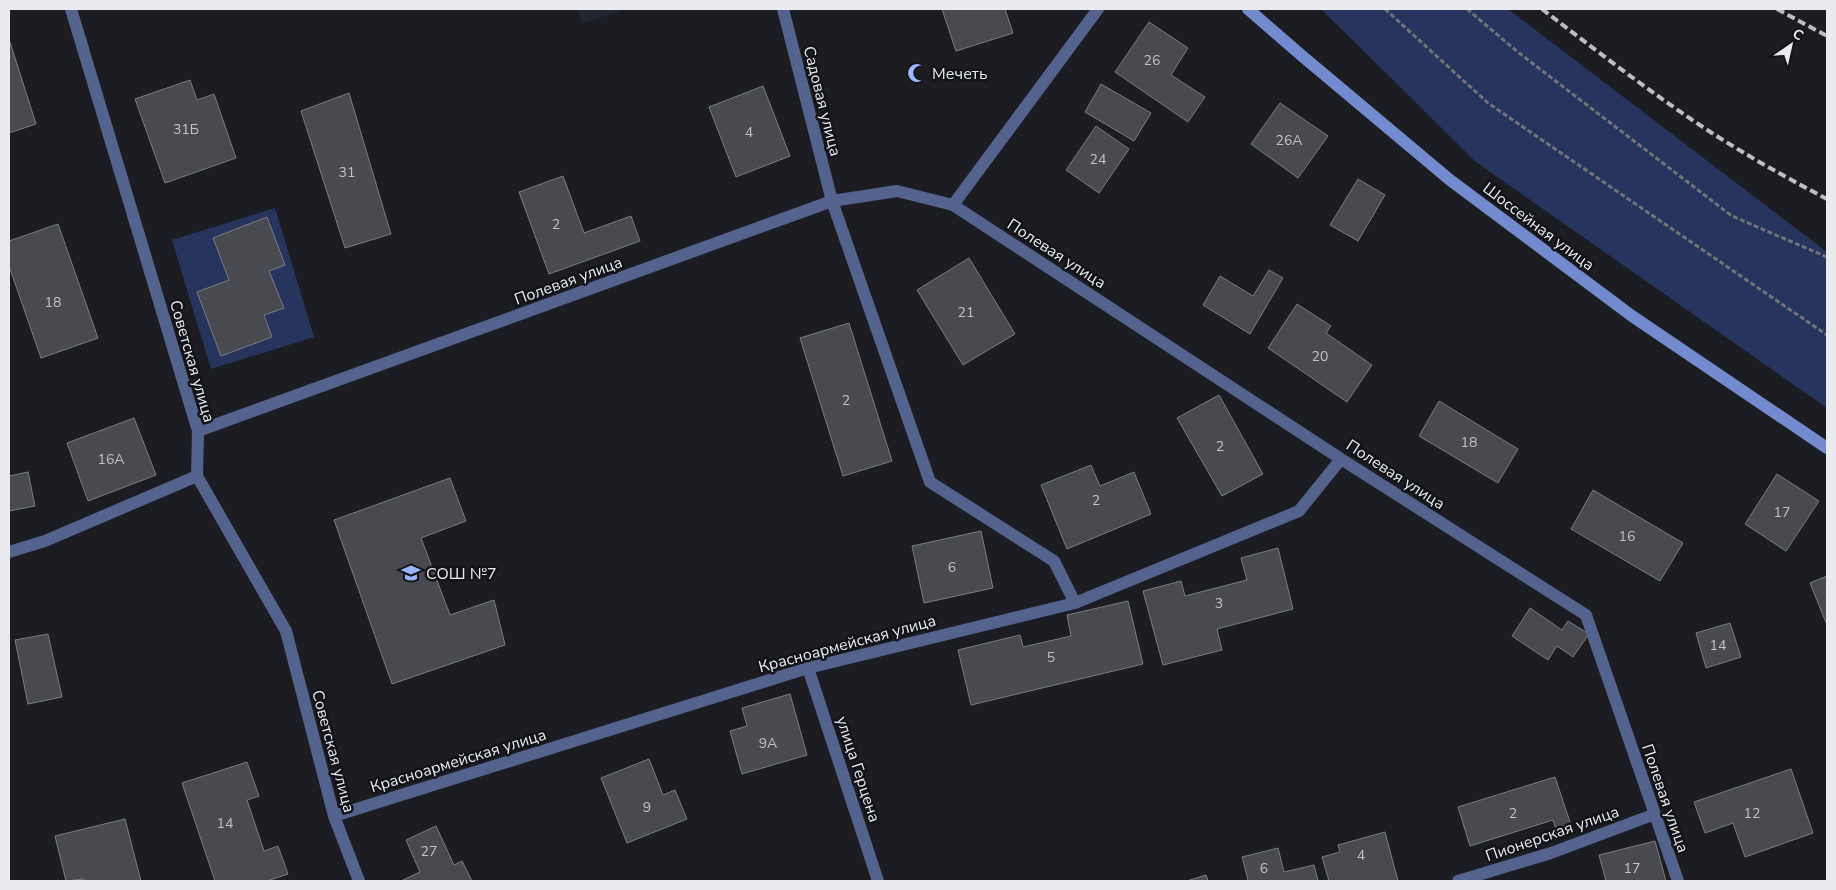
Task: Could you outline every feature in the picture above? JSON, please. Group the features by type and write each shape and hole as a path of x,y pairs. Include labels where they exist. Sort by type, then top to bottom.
{"main road":[{"name":"Шоссейная улица","path":"1248,9 1450,180 1632,316 1827,448"}],"street":[{"name":"Советская улица","path":"71,9 198,431 197,476 286,631 334,816 359,881"},
{"name":"Садовая улица","path":"783,9 832,202 930,482 1054,561 1075,603"},
{"path":"953,205 1098,9"},
{"name":"Полевая улица","path":"198,431 832,202 897,191 953,205 1341,459 1586,615 1678,881"},
{"name":"Красноармейская улица","path":"334,816 808,668 1075,603 1299,511 1341,459"},
{"path":"9,552 45,541 197,476"},
{"name":"улица Герцена","path":"808,668 878,881"},
{"name":"Пионерская улица","path":"1458,881 1551,853 1655,814"}],"path":[{"path":"1385,9 1488,103 1827,335"},
{"path":"1467,9 1519,53 1732,216 1827,257"}],"shaded area":[{"path":"577,9 628,9 582,23"},
{"path":"1321,9 1508,9 1827,252 1827,408 1476,162"},
{"path":"275,208 314,337 211,369 172,240"}],"building":[{"path":"942,9 1005,9 1013,33 956,51"},
{"path":"1149,22 1188,48 1171,75 1205,97 1188,122 1115,72"},
{"path":"9,39 36,124 9,133"},
{"path":"190,80 197,100 214,94 236,158 165,183 135,99"},
{"path":"1101,84 1151,113 1134,141 1085,112"},
{"path":"763,86 790,156 736,177 709,107"},
{"path":"349,93 391,234 345,248 301,111"},
{"path":"1280,103 1328,136 1298,178 1251,144"},
{"path":"1096,126 1129,149 1099,193 1066,170"},
{"path":"563,176 584,233 631,216 640,241 549,274 519,192"},
{"path":"1358,179 1385,195 1358,241 1330,225"},
{"path":"267,217 285,265 269,271 284,308 264,315 272,337 221,356 197,292 229,280 213,238"},
{"path":"58,224 98,338 41,358 9,266 9,241"},
{"path":"969,258 1015,334 963,365 917,290"},
{"path":"1269,270 1283,278 1250,334 1203,305 1220,276 1253,296"},
{"path":"1297,304 1331,326 1326,333 1372,365 1347,402 1268,348"},
{"path":"849,323 892,461 843,476 800,338"},
{"path":"1219,395 1263,474 1222,496 1177,418"},
{"path":"1439,401 1518,449 1498,483 1419,436"},
{"path":"134,418 156,475 88,501 67,443"},
{"path":"1091,465 1100,486 1134,472 1151,514 1067,549 1041,485"},
{"path":"28,472 35,506 9,511 9,476"},
{"path":"1777,474 1819,501 1786,551 1745,524"},
{"path":"450,478 466,521 421,538 450,615 494,600 505,645 392,684 334,520"},
{"path":"1593,490 1683,543 1660,581 1571,529"},
{"path":"981,531 993,588 924,603 912,546"},
{"path":"1278,548 1293,609 1217,629 1222,650 1163,665 1143,591 1181,581 1185,596 1247,580 1241,558"},
{"path":"1827,576 1827,625 1810,583"},
{"path":"1128,601 1143,664 971,705 958,650 1020,635 1023,647 1071,636 1067,615"},
{"path":"1530,608 1562,630 1568,621 1589,634 1573,657 1557,646 1548,660 1512,636"},
{"path":"1730,623 1741,657 1706,668 1696,633"},
{"path":"48,634 62,697 28,704 15,640"},
{"path":"790,694 807,755 742,774 730,731 747,726 742,708"},
{"path":"649,759 663,795 675,790 687,819 627,843 601,778"},
{"path":"247,762 259,796 247,800 264,851 278,846 288,874 267,881 215,881 182,783"},
{"path":"1791,769 1813,833 1745,857 1733,823 1705,833 1694,802"},
{"path":"1555,777 1571,825 1556,830 1553,820 1470,846 1458,807"},
{"path":"125,819 141,881 85,881 84,879 66,881 55,836"},
{"path":"436,826 454,865 462,861 472,881 401,881 420,872 406,840"},
{"path":"1385,832 1398,881 1329,881 1322,857 1340,852 1338,845"},
{"path":"1655,841 1666,881 1606,881 1599,855"},
{"path":"1278,848 1284,872 1314,865 1318,881 1245,881 1248,880 1242,857"},
{"path":"1206,875 1208,881 1187,881"}],"railway":[{"path":"1542,9 1627,74 1693,120 1756,160 1827,199"},
{"path":"1777,9 1827,36"}],"place":[{"name":"Мечеть","path":"917,73"},
{"name":"СОШ №7","path":"411,573"}]}
